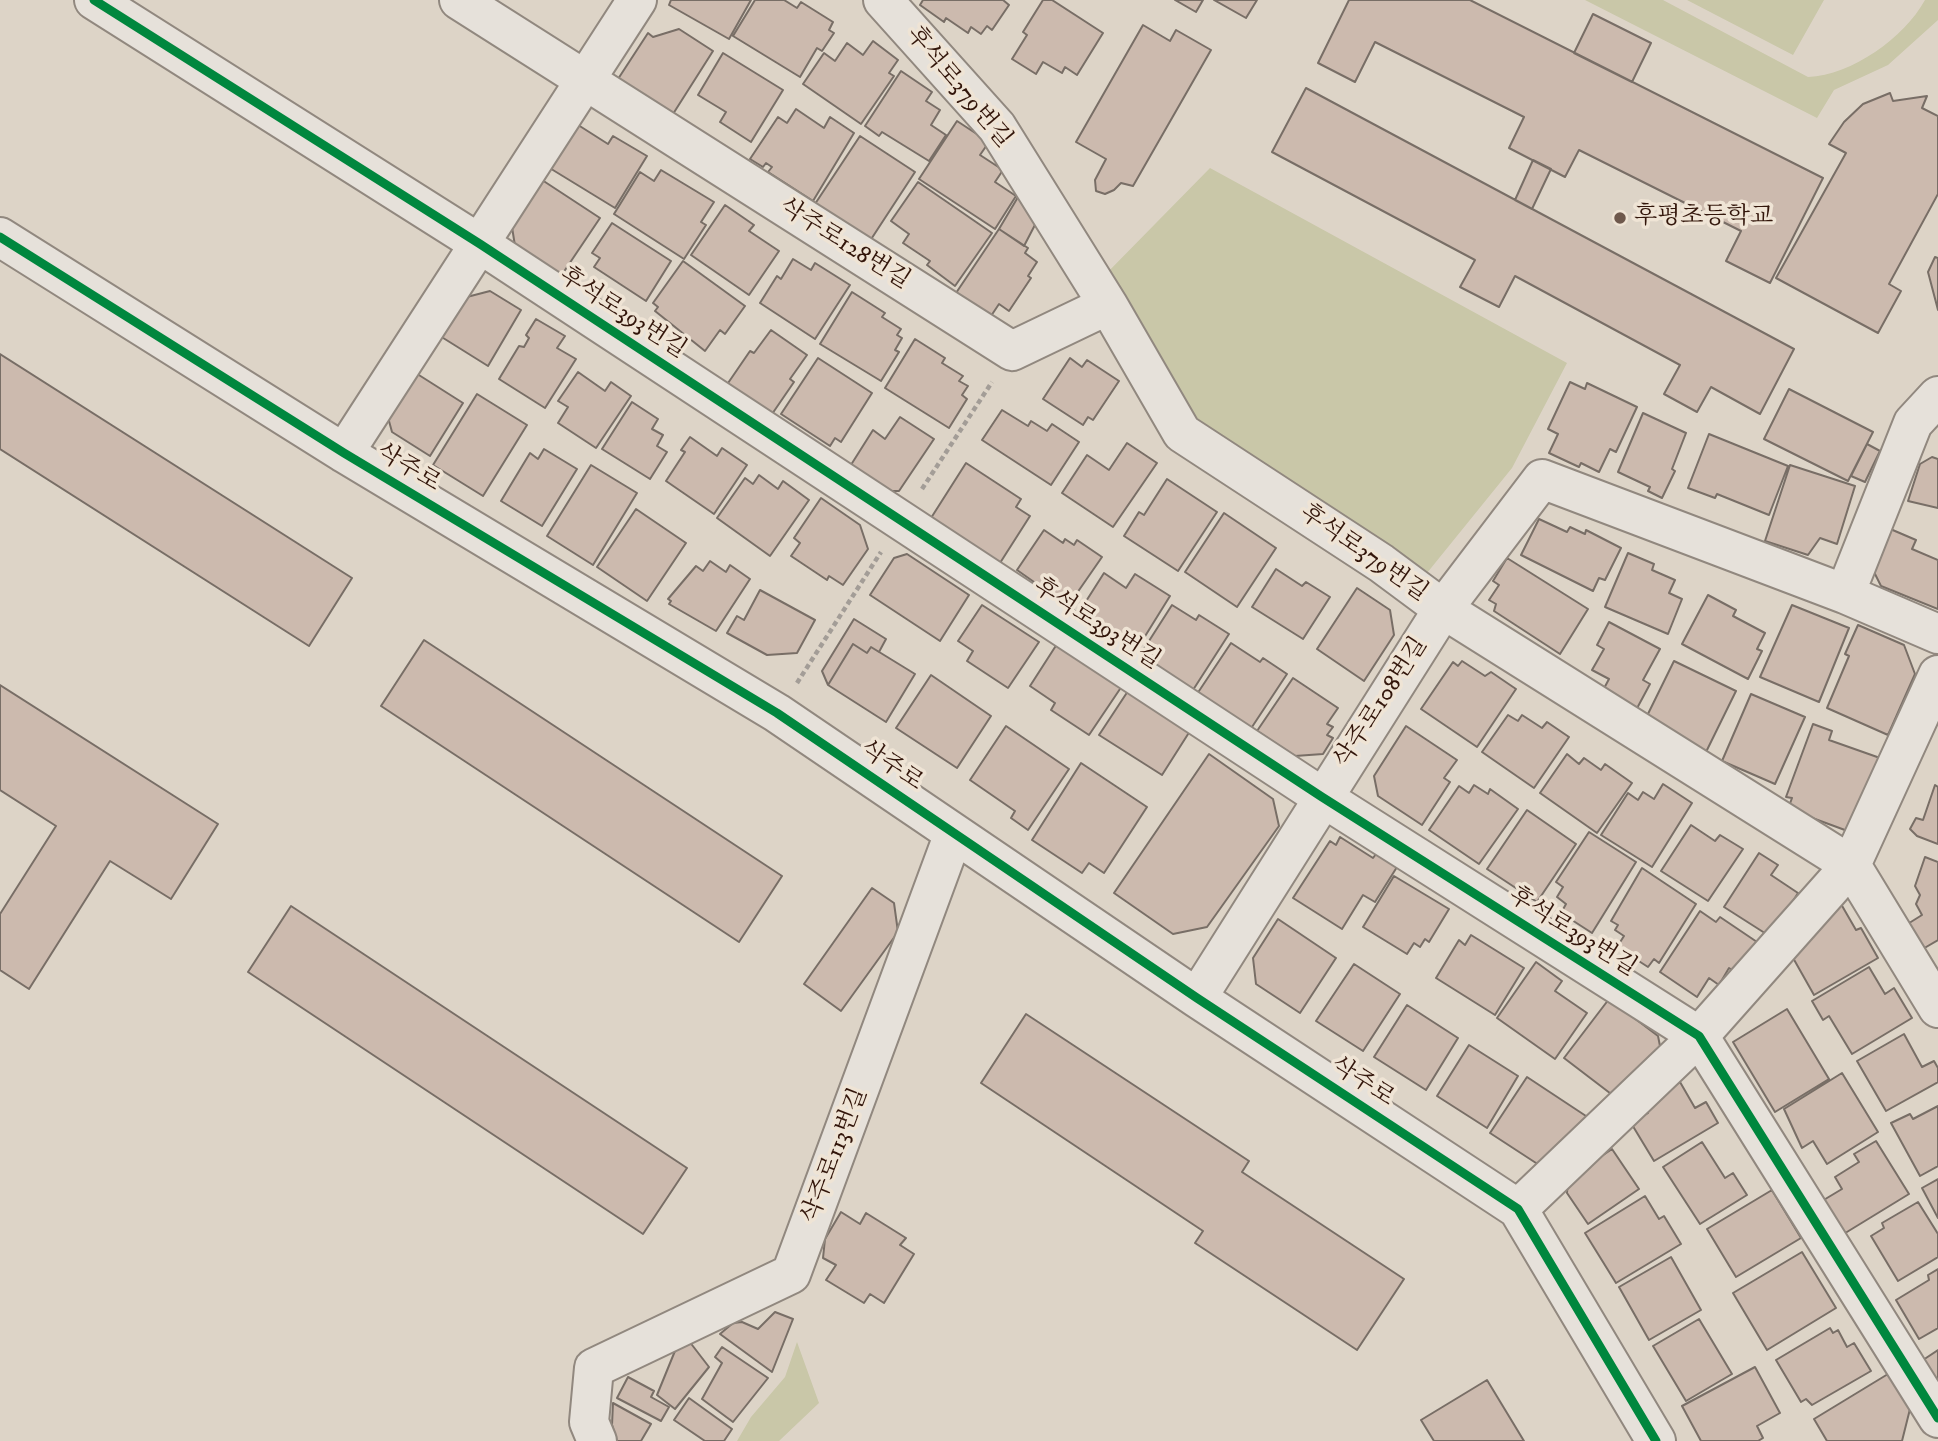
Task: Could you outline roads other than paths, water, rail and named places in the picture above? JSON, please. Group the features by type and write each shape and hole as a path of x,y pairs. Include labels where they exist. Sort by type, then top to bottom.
{"street":[{"name":"후석로393번길","path":"94,0 480,244 1321,797 1699,1036 1938,1418"},
{"name":"삭주로128번길","path":"459,0 1012,351 1108,305"},
{"path":"344,453 637,0"},
{"name":"후석로379번길","path":"883,0 997,127 1108,305 1182,433 1381,562 1443,609 1851,865 1938,1008"},
{"name":"삭주로","path":"0,237 344,453 777,713 1197,998 1518,1209 1656,1441"},
{"path":"1845,594 1930,417"},
{"name":"삭주로108번길","path":"1197,998 1321,797 1443,609 1542,479 1845,594 1938,634"},
{"path":"1518,1209 1699,1036 1851,865 1938,675"},
{"name":"삭주로113번길","path":"597,1441 589,1422 594,1368 791,1274 954,833"}],"place":[{"name":"후평초등학교","path":"1620,218"}]}
